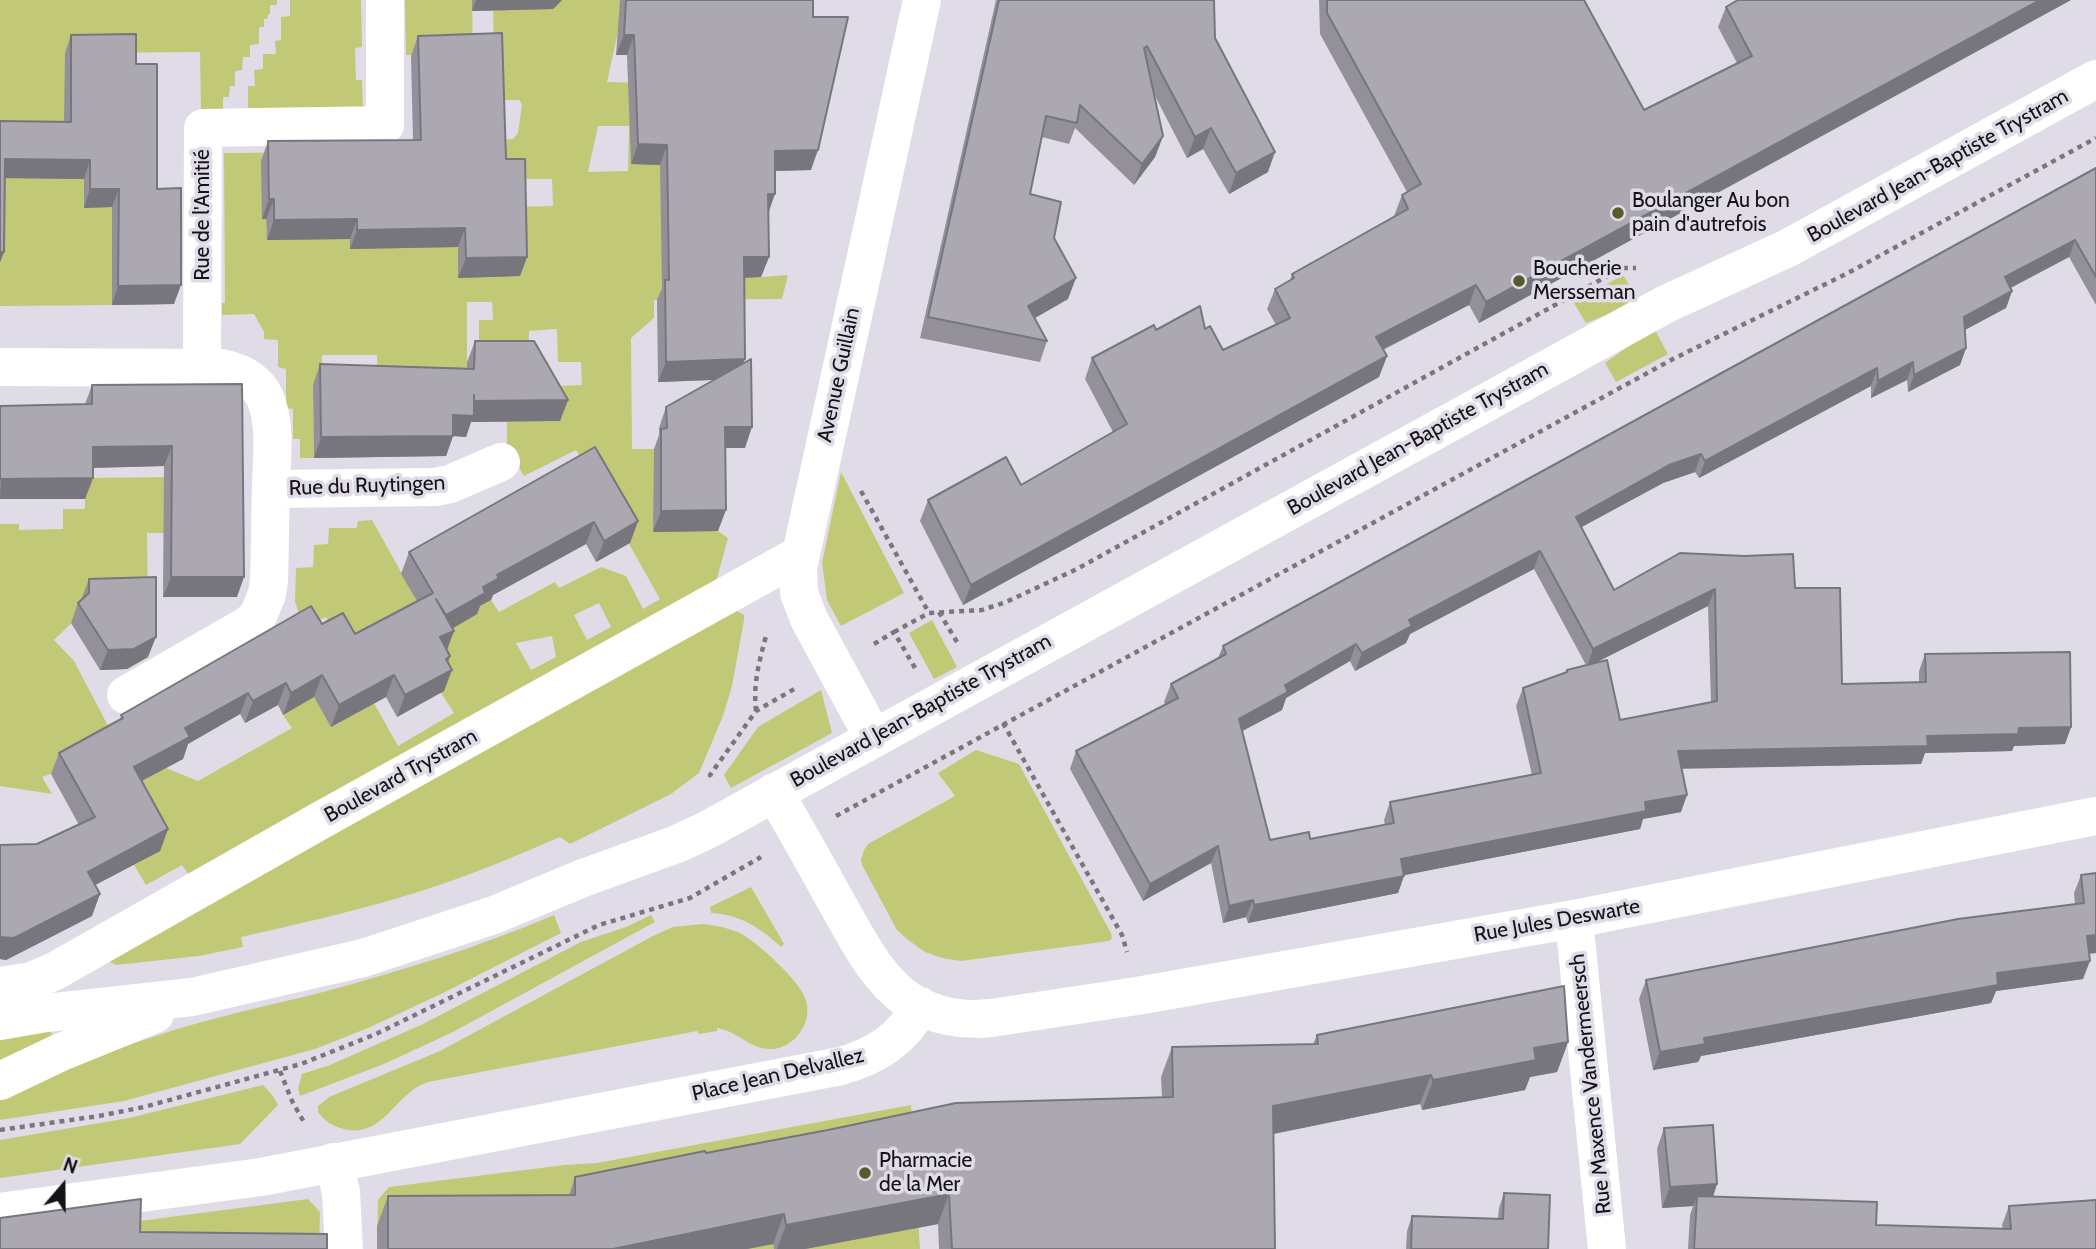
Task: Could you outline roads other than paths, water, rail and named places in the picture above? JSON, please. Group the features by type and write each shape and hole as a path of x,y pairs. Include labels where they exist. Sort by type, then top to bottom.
{"street":[{"name":"Rue de l'Amitié","path":"202,367 203,128 385,125 385,0"},
{"name":"Avenue Guillain","path":"873,737 803,605 798,580 799,555 922,0"},
{"name":"Boulevard Jean-Baptiste Trystram","path":"759,800 1666,304 1788,248 2096,79"},
{"path":"0,367 202,367"},
{"name":"Rue du Ruytingen","path":"126,695 235,634 258,616 264,604 269,581 272,442 265,396 256,385 236,372 202,367"},
{"name":"Rue du Ruytingen","path":"271,489 435,486 450,484 501,462"},
{"name":"Boulevard Trystram","path":"0,986 32,981 55,971 799,555"},
{"path":"0,1021 46,1013 192,997 363,958 441,934 677,844 759,800 799,836 875,966 901,994 920,1006"},
{"name":"Rue Jules Deswarte","path":"920,1006 936,1013 970,1019 1137,996 1574,919 2096,816"},
{"name":"Rue Maxence Vandermeersch","path":"1574,919 1607,1249"},
{"path":"0,1081 192,997"},
{"name":"Place Jean Delvallez","path":"333,1162 841,1066 874,1054 896,1039 914,1019 920,1006"},
{"path":"0,1212 261,1177 333,1162 341,1192 344,1249"}],"place":[{"name":"Boulanger Au bon pain d'autrefois","path":"1618,213"},
{"name":"Boucherie Mersseman","path":"1519,281"},
{"name":"Pharmacie de la Mer","path":"865,1173"}]}
